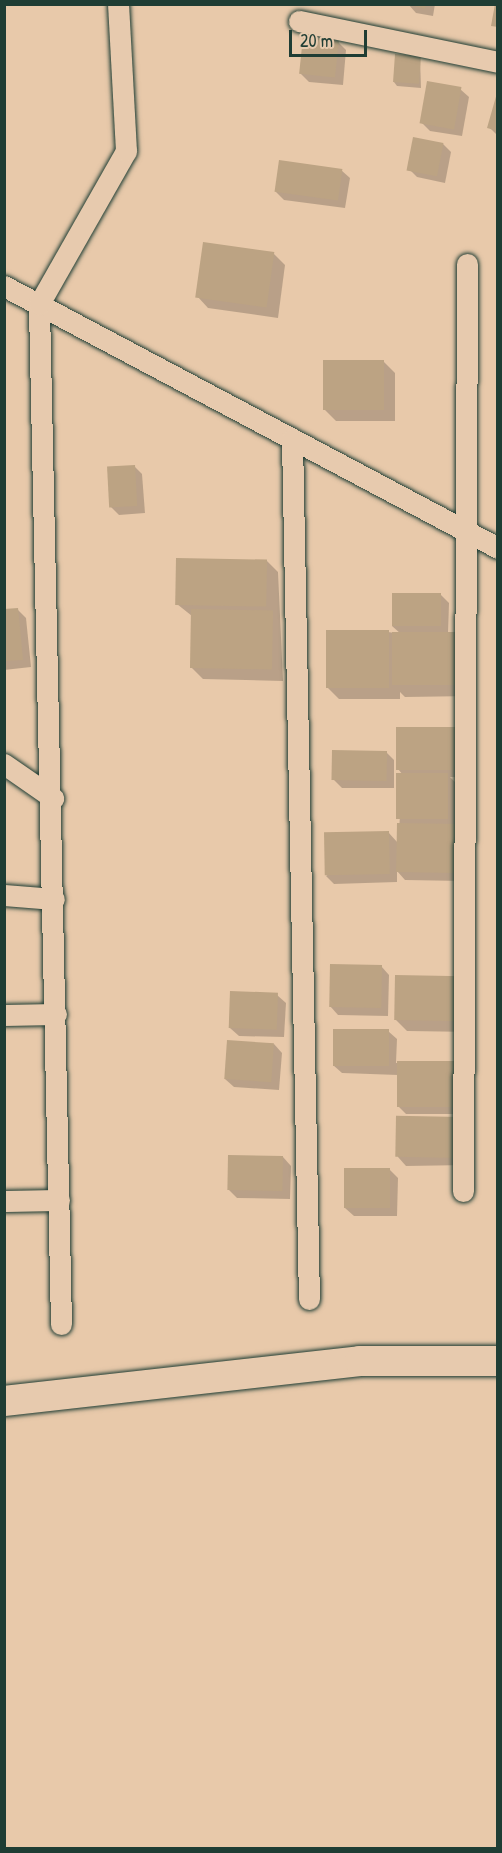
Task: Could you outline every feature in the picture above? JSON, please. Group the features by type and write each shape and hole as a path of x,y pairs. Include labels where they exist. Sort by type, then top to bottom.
{"main road":[{"path":"4,1401 360,1361 498,1360"}],"street":[{"path":"61,1324 53,798 39,304 126,151 118,4"},
{"path":"299,21 498,62"},
{"path":"463,1191 463,530 467,264"},
{"path":"4,286 498,548"},
{"path":"292,439 309,1299"},
{"path":"4,764 53,798"},
{"path":"4,895 54,899"},
{"path":"4,1015 56,1014"},
{"path":"4,1201 59,1200"}],"building":[{"path":"408,4 426,4 425,9"},
{"path":"495,4 498,4 498,27 491,26"},
{"path":"303,37 339,41 335,78 299,74"},
{"path":"395,54 421,56 419,84 393,82"},
{"path":"427,81 461,87 454,129 420,123"},
{"path":"498,93 498,131 487,128"},
{"path":"413,137 443,143 437,176 407,170"},
{"path":"279,160 342,169 338,201 275,192"},
{"path":"203,242 274,252 267,307 195,297"},
{"path":"323,360 384,360 384,410 323,410"},
{"path":"135,465 137,506 109,507 107,466"},
{"path":"176,558 267,560 266,607 175,605"},
{"path":"392,593 441,593 441,626 392,626"},
{"path":"18,608 23,660 4,661 4,609"},
{"path":"191,609 273,610 272,669 190,668"},
{"path":"326,630 389,630 389,688 326,688"},
{"path":"392,632 461,632 461,685 392,685"},
{"path":"396,727 455,727 455,770 396,770"},
{"path":"332,750 387,751 386,781 331,780"},
{"path":"396,773 448,773 448,819 396,819"},
{"path":"397,823 458,824 457,873 396,872"},
{"path":"389,831 390,874 325,875 324,832"},
{"path":"330,964 382,965 381,1008 329,1007"},
{"path":"395,975 464,976 463,1021 394,1020"},
{"path":"230,991 278,993 277,1030 229,1028"},
{"path":"333,1029 389,1029 389,1066 333,1066"},
{"path":"227,1040 274,1043 271,1082 224,1079"},
{"path":"397,1061 460,1061 460,1107 397,1107"},
{"path":"396,1116 461,1117 460,1158 395,1157"},
{"path":"228,1155 283,1156 282,1191 227,1190"},
{"path":"344,1168 390,1168 390,1208 344,1208"}]}
